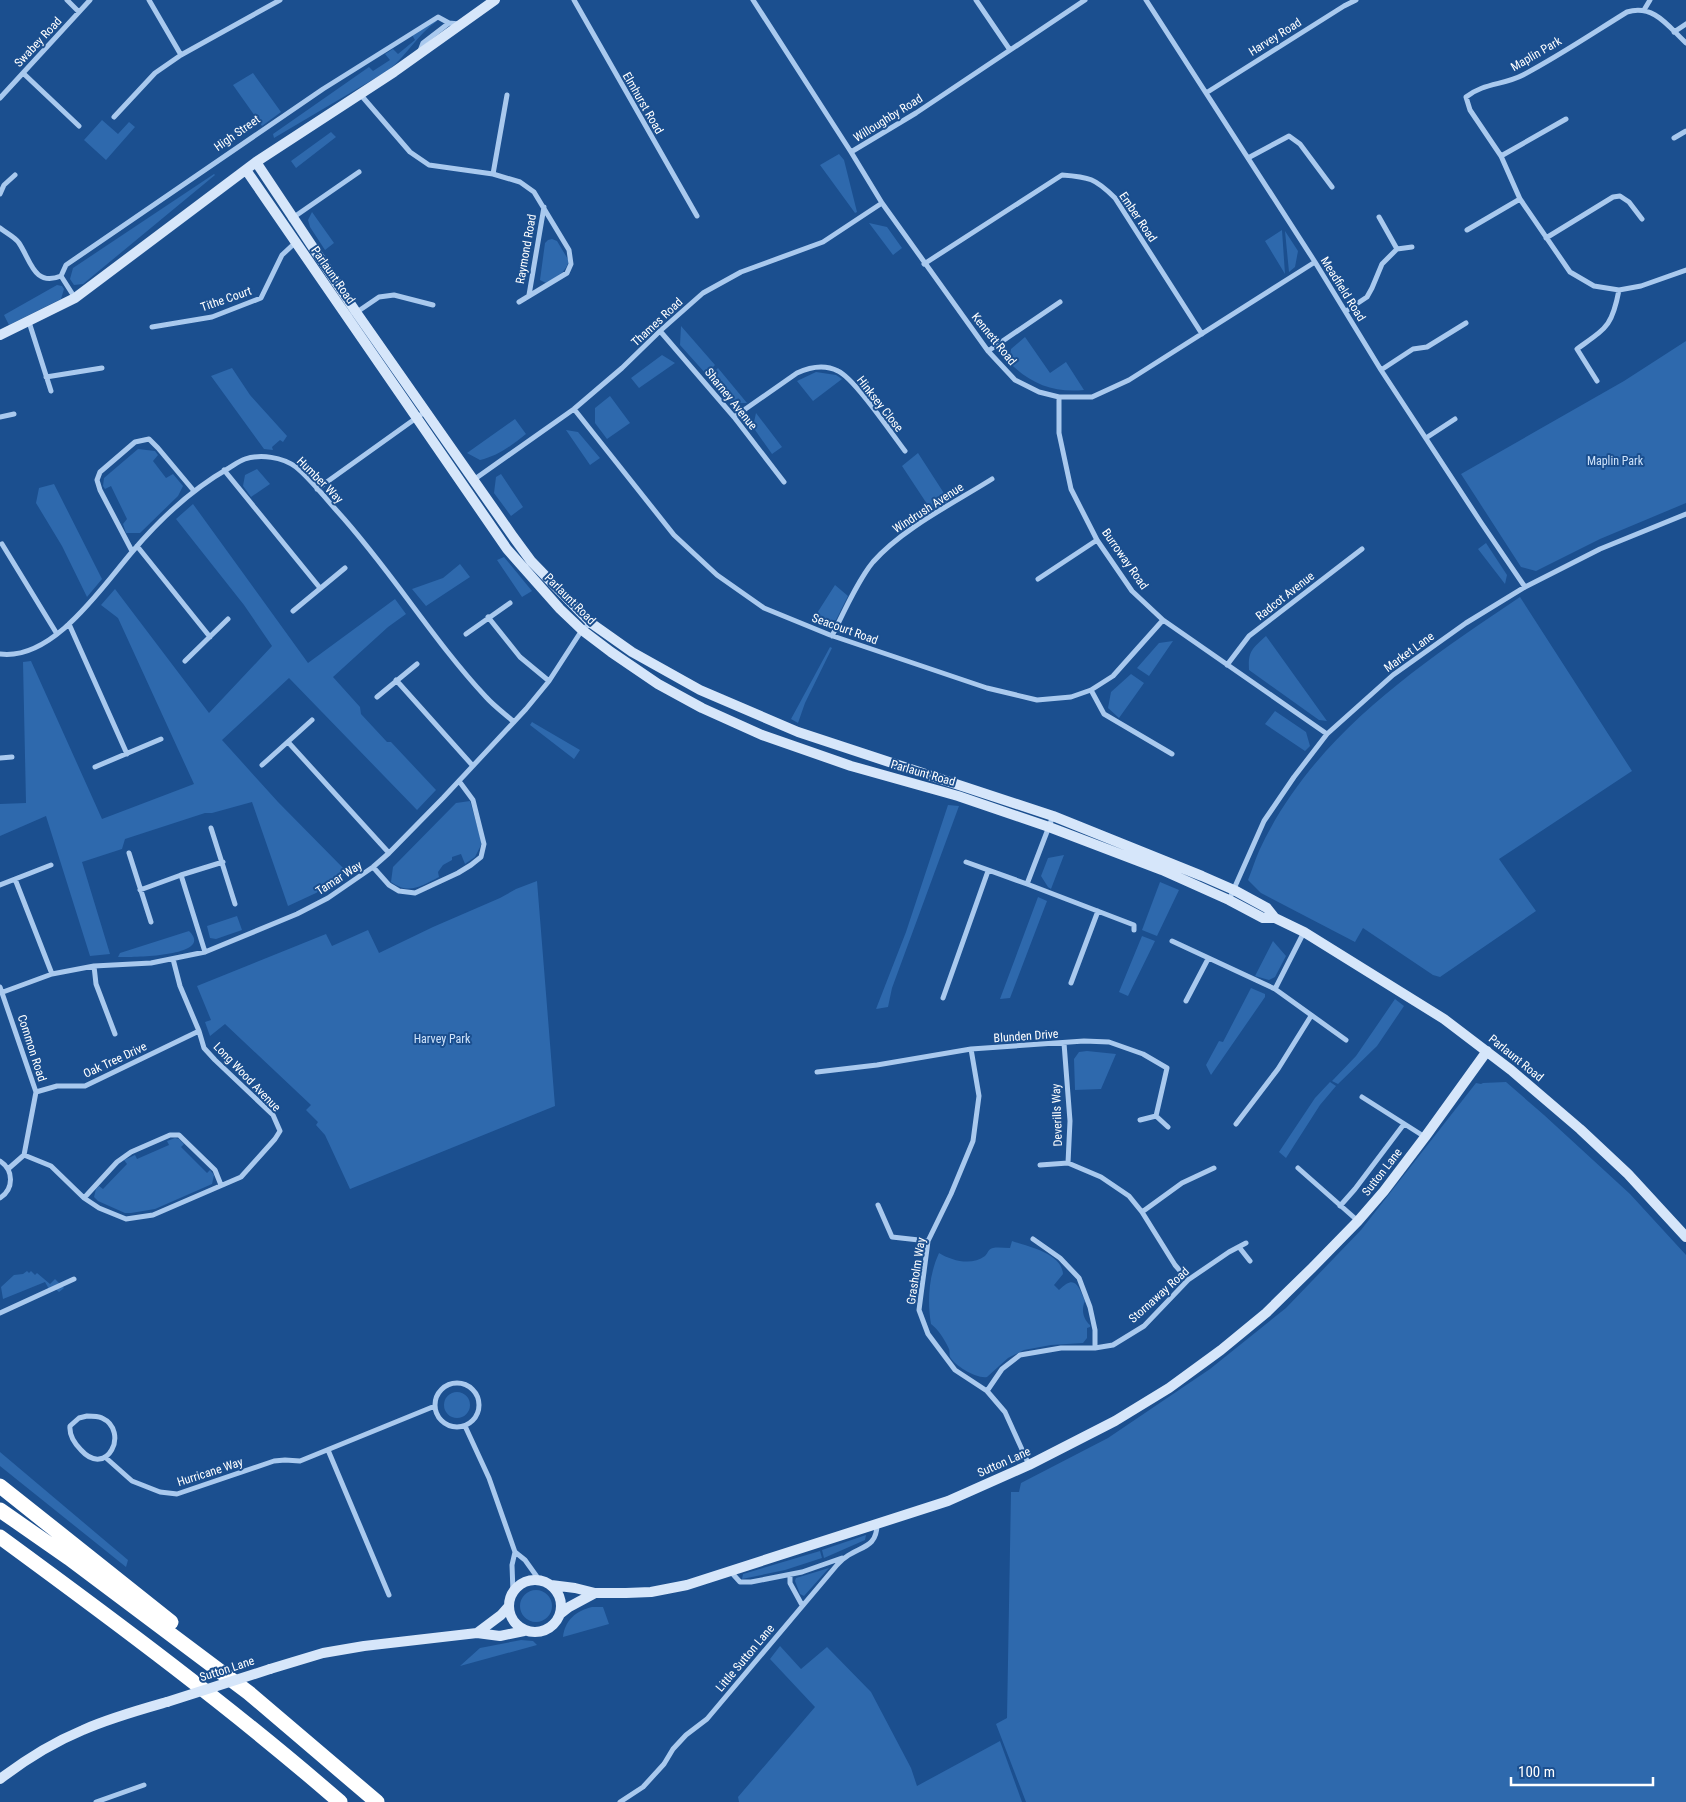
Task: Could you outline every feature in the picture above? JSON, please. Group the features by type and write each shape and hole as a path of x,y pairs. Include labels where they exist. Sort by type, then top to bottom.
{"highway":[{"path":"0,1486 202,1647 249,1693"},
{"path":"0,1510 68,1558 249,1693 377,1802"},
{"path":"0,1537 180,1671 340,1802"},
{"path":"0,1544 47,1571"}],"street":[{"path":"67,0 79,12"},
{"name":"Swabey Road","path":"0,98 90,0"},
{"path":"149,0 181,55"},
{"path":"114,117 155,73 181,55 280,0"},
{"path":"0,335 76,298 256,162 420,54 454,24 495,0"},
{"name":"Elmhurst Road","path":"574,0 696,216"},
{"name":"Willoughby Road","path":"753,0 852,152 916,113 1085,0"},
{"path":"976,0 1010,50"},
{"name":"Meadfield Road","path":"1146,0 1315,262 1382,370 1525,587"},
{"name":"Harvey Road","path":"1206,93 1356,0"},
{"path":"1650,0 1644,10 1652,12 1686,43"},
{"name":"Maplin Park","path":"1644,10 1637,9 1627,12 1522,76 1503,83 1480,88 1466,97 1470,110 1501,156 1520,199 1570,272 1594,286 1618,290 1642,286 1686,270"},
{"name":"High Street","path":"61,276 66,265 323,89 438,17 454,24"},
{"path":"1674,32 1686,24"},
{"path":"23,73 79,126"},
{"name":"Raymond Road","path":"360,94 410,152 429,165 493,174 520,182 534,192 569,250 570,264 567,273 519,302"},
{"path":"493,174 507,95"},
{"path":"1501,156 1566,119"},
{"path":"1674,138 1686,131"},
{"path":"1248,158 1289,136 1300,144 1332,187"},
{"name":"Kennett Road","path":"852,152 882,203 988,351 1015,380 1039,392 1059,396 1092,397 1129,380 1315,262"},
{"name":"Parlaunt Road","path":"256,162 416,418 462,486 516,560 560,609 582,630 658,684 702,708 762,735 851,766 958,796 1049,827 1162,870 1229,900 1262,918 1275,918"},
{"name":"Parlaunt Road","path":"246,170 295,242 426,411 472,480 531,561 590,623 664,672 700,690 782,725 1053,816 1202,876 1234,890 1267,908 1275,918 1304,932 1444,1019 1487,1051 1580,1129 1628,1174 1686,1237"},
{"path":"283,225 359,172"},
{"path":"0,194 4,185 15,175"},
{"name":"Ember Road","path":"924,264 1062,175 1086,177 1103,186 1115,198 1202,334"},
{"path":"1546,238 1613,197 1620,196 1629,202 1642,219"},
{"path":"1467,230 1520,199"},
{"name":"Thames Road","path":"462,486 574,410 703,293 741,272 823,242 882,203"},
{"name":"Raymond Road","path":"529,295 544,206"},
{"path":"1379,218 1397,249"},
{"path":"0,228 18,241 35,271 42,277 53,279 61,276 76,298"},
{"name":"Tithe Court","path":"152,327 212,317 261,298 282,255 303,235"},
{"path":"1346,311 1367,296 1382,264 1397,249 1412,247"},
{"path":"1597,381 1577,349 1606,329 1615,310 1618,290"},
{"path":"352,316 379,297 394,296 433,305"},
{"path":"988,351 1060,302"},
{"path":"29,322 51,391"},
{"path":"1382,370 1413,349 1427,347 1466,323"},
{"name":"Sharney Avenue","path":"660,331 734,417 784,482"},
{"name":"Hinksey Close","path":"734,417 796,373 807,368 824,366 839,371 851,382 905,451"},
{"path":"46,377 102,368"},
{"name":"Burroway Road","path":"1059,396 1059,433 1071,489 1097,540 1132,590 1163,620 1328,734"},
{"name":"Seacourt Road","path":"574,410 674,534 717,575 764,608 832,636 988,688 1037,700 1071,697 1091,690 1113,676 1163,620"},
{"path":"317,490 426,411"},
{"path":"0,417 14,414"},
{"path":"1426,438 1455,419"},
{"path":"132,551 100,490 97,480 100,472 135,442 149,439 194,491"},
{"name":"Humber Way","path":"0,654 6,655 33,650 57,634 94,599 132,551 166,516 194,491 212,477 245,459 266,457 284,460 296,468 317,490 357,534 486,698 514,722"},
{"path":"224,470 320,588"},
{"name":"Windrush Avenue","path":"832,636 872,563 899,538 992,479"},
{"name":"Market Lane","path":"1229,900 1264,821 1294,778 1328,734 1393,675 1466,623 1525,587 1600,549 1686,514"},
{"path":"1038,580 1097,540"},
{"path":"2,544 57,634"},
{"path":"137,546 210,636"},
{"name":"Radcot Avenue","path":"1227,665 1249,636 1362,549"},
{"path":"293,610 345,568"},
{"path":"466,634 510,603"},
{"path":"488,617 520,657 549,681"},
{"path":"185,661 228,619"},
{"name":"Tamar Way","path":"1,990 52,974 94,966 151,963 206,952 297,914 320,902 373,867 459,781 549,681 582,630 590,623"},
{"path":"69,624 127,754"},
{"path":"378,697 417,664"},
{"path":"396,680 473,766"},
{"path":"1091,690 1104,714 1172,754"},
{"path":"262,764 312,720"},
{"path":"95,767 161,739"},
{"path":"288,742 389,853"},
{"path":"0,758 12,756"},
{"path":"373,867 399,891 415,892 458,873 481,856 484,844 473,800 459,781"},
{"path":"1027,884 1053,816"},
{"path":"211,828 235,904"},
{"path":"129,853 151,922"},
{"path":"140,890 223,862"},
{"path":"966,862 1134,925 1134,930"},
{"path":"0,885 51,865"},
{"path":"943,998 988,871"},
{"path":"181,875 206,952"},
{"path":"15,879 52,974"},
{"path":"1071,983 1098,911"},
{"path":"1275,989 1304,932"},
{"path":"1172,941 1275,989 1346,1040"},
{"path":"1186,1001 1208,959"},
{"name":"Long Wood Avenue","path":"24,1155 51,1166 84,1198 99,1208 126,1219 153,1215 241,1177 275,1140 280,1131 273,1115 204,1048 180,986 173,960"},
{"path":"94,966 96,984 115,1034"},
{"name":"Common Road","path":"1,990 36,1092 24,1155"},
{"path":"1236,1124 1278,1069 1311,1016"},
{"name":"Oak Tree Drive","path":"36,1092 57,1086 85,1086 199,1031"},
{"name":"Blunden Drive","path":"817,1072 884,1064 971,1049 1084,1041 1109,1042 1143,1054 1167,1068 1156,1116"},
{"name":"Deverills Way","path":"1064,1043 1070,1121 1068,1163 1101,1176 1129,1196 1142,1212 1175,1265 1188,1280"},
{"name":"Grasholm Way","path":"971,1049 978,1096 973,1141 951,1194 928,1241 919,1310 928,1334 955,1370 987,1391 1005,1412 1029,1466"},
{"name":"Sutton Lane","path":"551,1585 576,1588 595,1593 651,1592 687,1585 948,1501 1029,1466 1115,1421 1168,1388 1221,1350 1279,1300 1312,1268 1358,1221 1384,1190 1487,1051"},
{"path":"1362,1097 1424,1137"},
{"path":"1140,1120 1156,1116 1168,1127"},
{"name":"Sutton Lane","path":"1340,1206 1404,1124"},
{"path":"84,1198 117,1162 131,1152 170,1135 179,1135 215,1170 221,1185"},
{"path":"8,1168 24,1155"},
{"path":"0,1161 8,1168 10,1183 8,1189 0,1198"},
{"path":"1040,1165 1068,1163"},
{"path":"1142,1212 1182,1183 1214,1168"},
{"path":"1298,1168 1358,1221"},
{"path":"878,1205 892,1237 928,1241"},
{"path":"1033,1239 1060,1258 1079,1278 1090,1307 1095,1330 1095,1348"},
{"name":"Stornaway Road","path":"987,1391 1002,1369 1020,1355 1061,1348 1095,1348 1113,1345 1144,1326 1188,1280 1246,1243"},
{"path":"1239,1246 1250,1261"},
{"path":"0,1314 74,1279"},
{"path":"452,1384 466,1385 477,1395 479,1402 476,1416 471,1422 465,1426 458,1427 445,1424 440,1419 435,1406 436,1399 445,1387 452,1384"},
{"name":"Hurricane Way","path":"105,1458 132,1480 160,1492 177,1494 274,1461 300,1461 435,1406"},
{"path":"87,1416 102,1418 108,1422 116,1443 114,1449 105,1458 96,1459 84,1453 74,1443 69,1432 70,1426 79,1418 87,1416"},
{"path":"465,1426 489,1478 515,1552 525,1560 540,1581"},
{"path":"328,1450 389,1595"},
{"name":"Little Sutton Lane","path":"620,1802 643,1787 664,1764 673,1749 686,1735 707,1719 802,1605 847,1556 872,1542 877,1532 877,1524"},
{"path":"477,1633 501,1615 509,1606 513,1592 512,1565 515,1552"},
{"path":"730,1572 743,1583 790,1575 847,1556"},
{"path":"790,1575 790,1583 802,1605"},
{"path":"509,1606 513,1621 524,1631 538,1633 546,1631 557,1621 560,1614 560,1600 551,1585 540,1581 528,1581 513,1592"},
{"name":"Sutton Lane","path":"560,1614 595,1593"},
{"name":"Sutton Lane","path":"0,1778 53,1744 82,1730 323,1653 364,1646 477,1633 500,1636 524,1631"},
{"path":"96,1802 144,1786"}],"green space":[{"path":"435,20 437,21 424,32 389,70 274,138 273,134 369,67 373,71 390,60 385,54 393,49 398,54 415,40 412,35"},
{"path":"253,73 281,112 262,126 233,85"},
{"path":"102,120 118,134 129,122 135,127 106,160 84,140"},
{"path":"331,132 336,137 296,168 291,161"},
{"path":"839,154 844,160 857,212 855,213 820,165"},
{"path":"214,174 83,284 74,285 70,279 73,268"},
{"path":"312,212 334,243 325,250 310,227 308,220"},
{"path":"869,223 887,227 902,248 893,255"},
{"path":"1282,230 1285,274 1265,241"},
{"path":"1285,231 1298,251 1295,267 1289,272"},
{"path":"552,239 557,241 569,261 563,272 546,283 540,280 545,243"},
{"path":"57,285 62,286 64,289 61,299 9,325 4,315"},
{"path":"681,326 715,365 706,374 680,345"},
{"path":"1025,337 1050,373 1066,362 1084,390 1073,391 1053,388 1034,381 1017,370 1009,362 1011,349"},
{"name":"Maplin Park","path":"1686,341 1686,503 1600,539 1536,571 1521,567 1461,474 1624,381"},
{"path":"662,355 675,363 639,388 631,378"},
{"path":"232,368 250,395 287,436 283,442 280,440 272,447 273,450 264,449 211,376"},
{"path":"718,368 747,403 732,403 709,377"},
{"path":"816,372 836,375 842,379 813,401 797,381"},
{"path":"610,396 630,423 607,439 595,423 595,408"},
{"path":"756,413 782,447 772,454 753,427"},
{"path":"515,419 526,434 510,446 493,456 480,460 467,453"},
{"path":"566,430 578,432 600,458 590,465"},
{"path":"138,449 155,451 158,455 153,461 166,478 173,474 183,486 178,496 140,533 126,533 123,524 127,519 111,486 105,489 103,486 104,478"},
{"path":"918,453 949,501 933,513 902,466"},
{"path":"257,469 270,484 251,497 243,486 245,475"},
{"path":"501,474 523,507 511,516 494,493 496,477"},
{"path":"54,484 102,579 87,597 62,546 36,503 39,488"},
{"path":"193,504 308,663 395,599 406,614 388,627 333,677 360,707 361,714 387,742 391,742 436,790 417,810 289,678 222,740 278,802 348,873 316,893 288,906 252,802 212,813 205,813 125,839 122,849 82,862 110,954 90,956 46,816 0,836 0,804 26,803 23,662 31,661 102,819 194,784 118,618 101,605 115,589 209,713 272,646 244,605 176,519"},
{"path":"1486,543 1507,575 1505,584 1478,549"},
{"path":"504,557 532,591 522,597 497,560"},
{"path":"460,564 470,577 426,606 412,589 443,578"},
{"path":"835,585 848,596 836,620 821,624 812,621"},
{"path":"1520,597 1632,771 1499,859 1536,911 1440,977 1433,975 1363,928 1355,942 1261,893 1248,880 1256,858 1281,810 1308,772 1338,738 1407,677"},
{"path":"1266,636 1327,721 1319,720 1249,670 1250,654"},
{"path":"1173,641 1149,676 1137,668 1159,643"},
{"path":"830,647 832,648 805,703 798,723 791,719"},
{"path":"1131,674 1144,683 1119,718 1108,708 1111,692"},
{"path":"1275,711 1306,732 1310,746 1305,751 1265,724"},
{"path":"532,722 580,750 574,759 530,725"},
{"path":"470,801 482,843 475,857 465,864 461,854 452,857 452,860 443,865 438,872 439,877 415,888 404,888 391,882 393,867 456,803"},
{"path":"948,805 959,806 892,988 888,1007 876,1009 906,932"},
{"path":"1064,855 1051,889 1041,876 1048,858"},
{"name":"Harvey Park","path":"537,881 555,1106 350,1189 325,1135 316,1125 318,1122 306,1110 311,1105 225,1024 210,1036 205,1022 211,1020 197,986 326,934 332,946 368,930 379,953"},
{"path":"1160,882 1179,890 1157,936 1142,930"},
{"path":"1038,897 1047,901 1010,998 1000,999"},
{"path":"237,916 242,930 216,939 210,938 207,926"},
{"path":"189,931 194,940 191,946 182,951 153,956 118,957 120,953"},
{"path":"1142,936 1155,941 1128,996 1119,992"},
{"path":"1273,941 1286,956 1275,977 1269,980 1255,976"},
{"path":"1251,988 1265,994 1265,997 1211,1075 1206,1065 1219,1041 1223,1042"},
{"path":"1395,999 1404,1006 1377,1046 1338,1084 1332,1081 1356,1056"},
{"path":"1079,1052 1116,1054 1101,1089 1075,1090 1074,1059"},
{"path":"1330,1082 1336,1086 1320,1105 1286,1158 1279,1152 1315,1098"},
{"path":"1506,1082 1630,1194 1686,1255 1686,1802 1026,1802 996,1724 1007,1718 1011,1492 1019,1492 1021,1483 1108,1438 1210,1369 1286,1308 1361,1230 1476,1083"},
{"path":"175,1138 184,1144 181,1147 207,1173 210,1170 214,1175 212,1184 155,1209 131,1213 125,1213 98,1201 94,1197 99,1186 103,1189 127,1164 124,1160 135,1155 137,1159 169,1145 167,1141"},
{"path":"1012,1241 1034,1248 1057,1261 1063,1274 1054,1285 1059,1290 1064,1285 1072,1282 1078,1286 1085,1301 1083,1314 1090,1327 1087,1328 1087,1338 1083,1343 1051,1345 1024,1350 1008,1358 987,1377 978,1376 953,1361 943,1338 931,1324 929,1297 933,1270 939,1253 956,1260 968,1262 980,1259 991,1249 1010,1248"},
{"path":"27,1271 29,1273 31,1271 35,1275 37,1273 50,1284 55,1279 64,1288 59,1292 53,1287 49,1289 45,1282 3,1299 1,1287 14,1275 23,1274"},
{"path":"457,1392 466,1396 470,1405 466,1414 457,1418 448,1414 444,1405 448,1396"},
{"path":"0,1452 128,1560 126,1567 0,1466"},
{"path":"866,1535 865,1540 824,1558 822,1550"},
{"path":"820,1551 822,1558 785,1570 742,1579 743,1574"},
{"path":"829,1568 804,1596 800,1594 795,1581 796,1578"},
{"path":"536,1590 542,1591 547,1595 551,1600 551,1612 547,1617 542,1621 536,1622 530,1621 525,1617 521,1612 520,1606 521,1600 525,1595 530,1591"},
{"path":"592,1607 603,1607 609,1624 563,1637 566,1626 572,1617"},
{"path":"521,1640 533,1641 537,1645 460,1666 480,1648"},
{"path":"780,1646 801,1669 827,1647 871,1692 911,1768 917,1786 1000,1741 1022,1802 739,1802 738,1797 815,1707 770,1659"}]}
